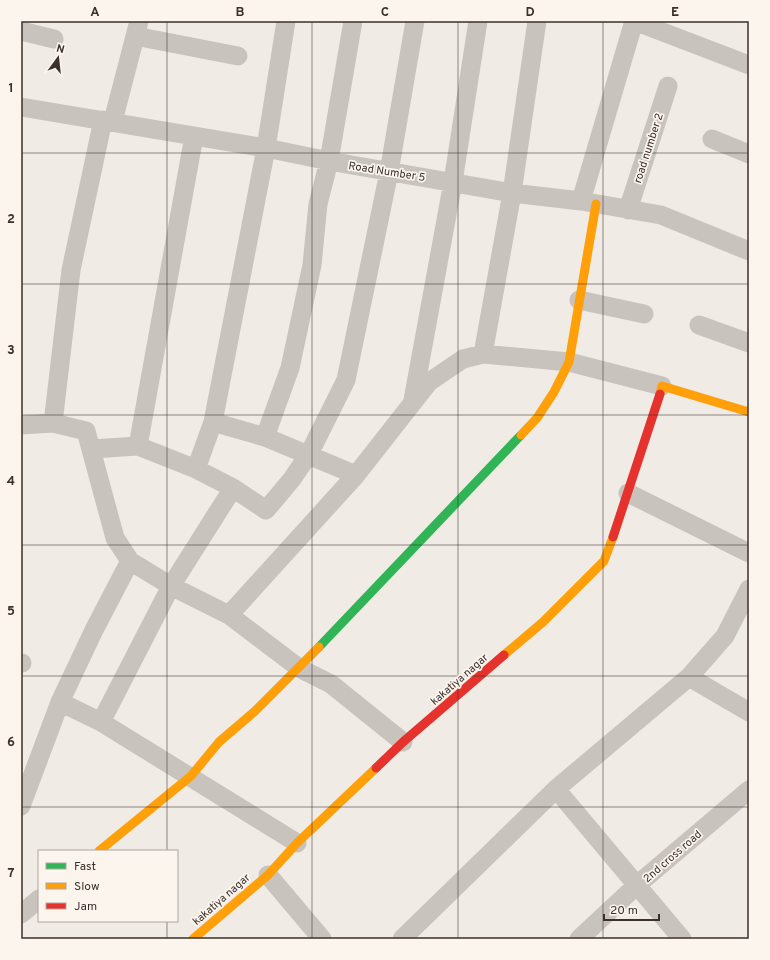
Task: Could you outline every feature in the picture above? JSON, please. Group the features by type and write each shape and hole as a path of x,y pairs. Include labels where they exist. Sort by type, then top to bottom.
{"street":[{"path":"196,469 213,422 266,148 286,21"},
{"path":"265,436 290,368 312,265 318,204 329,161 353,21"},
{"path":"92,448 138,446 196,469 233,488 266,510 292,479 309,454 346,380 388,172 415,21"},
{"path":"483,354 512,193 537,21"},
{"path":"99,850 191,776 218,742 254,712 299,668 537,418 554,392 568,362 579,300 589,203 634,21 749,65"},
{"path":"412,402 453,182 477,27"},
{"path":"53,423 71,270 108,121 137,28 238,56"},
{"path":"21,30 54,39"},
{"name":"road number 2","path":"628,210 668,86"},
{"name":"Road Number 5","path":"21,107 266,148 388,172 512,193 589,203 661,215 749,251"},
{"path":"138,446 194,136"},
{"path":"712,139 749,154"},
{"path":"579,300 644,314"},
{"path":"699,325 749,343"},
{"path":"229,615 356,475 429,382 463,359 483,354 568,362 662,386 749,412"},
{"name":"kakatiya nagar","path":"193,939 268,875 297,843 403,742 543,622 604,561 628,493 662,386"},
{"path":"213,422 265,436 356,475"},
{"path":"21,425 53,423 86,431 92,448 115,538 130,561 171,586 229,615 299,668 331,684 403,742"},
{"path":"101,722 171,586 233,488"},
{"path":"628,493 749,553"},
{"path":"21,805 60,702 130,561"},
{"path":"402,939 556,788 689,677 725,636 749,589"},
{"path":"689,677 749,712"},
{"path":"60,702 101,722 191,776 297,843"},
{"path":"556,788 682,939"},
{"name":"2nd cross road","path":"579,939 638,885 749,790"},
{"path":"268,875 322,939"},
{"path":"21,914 38,900"}],"traffic: fast":[{"path":"319,647 521,435"}],"traffic: slow":[{"path":"521,435 537,418 554,392 569,362 596,204"},
{"path":"660,394 662,386 749,412"},
{"path":"504,655 543,622 604,561 613,537"},
{"path":"100,850 191,776 219,742 254,712 319,647"},
{"path":"193,939 268,875 297,843 376,768"}],"traffic: jam":[{"path":"613,537 660,394"},
{"path":"376,768 403,742 504,655"}]}
